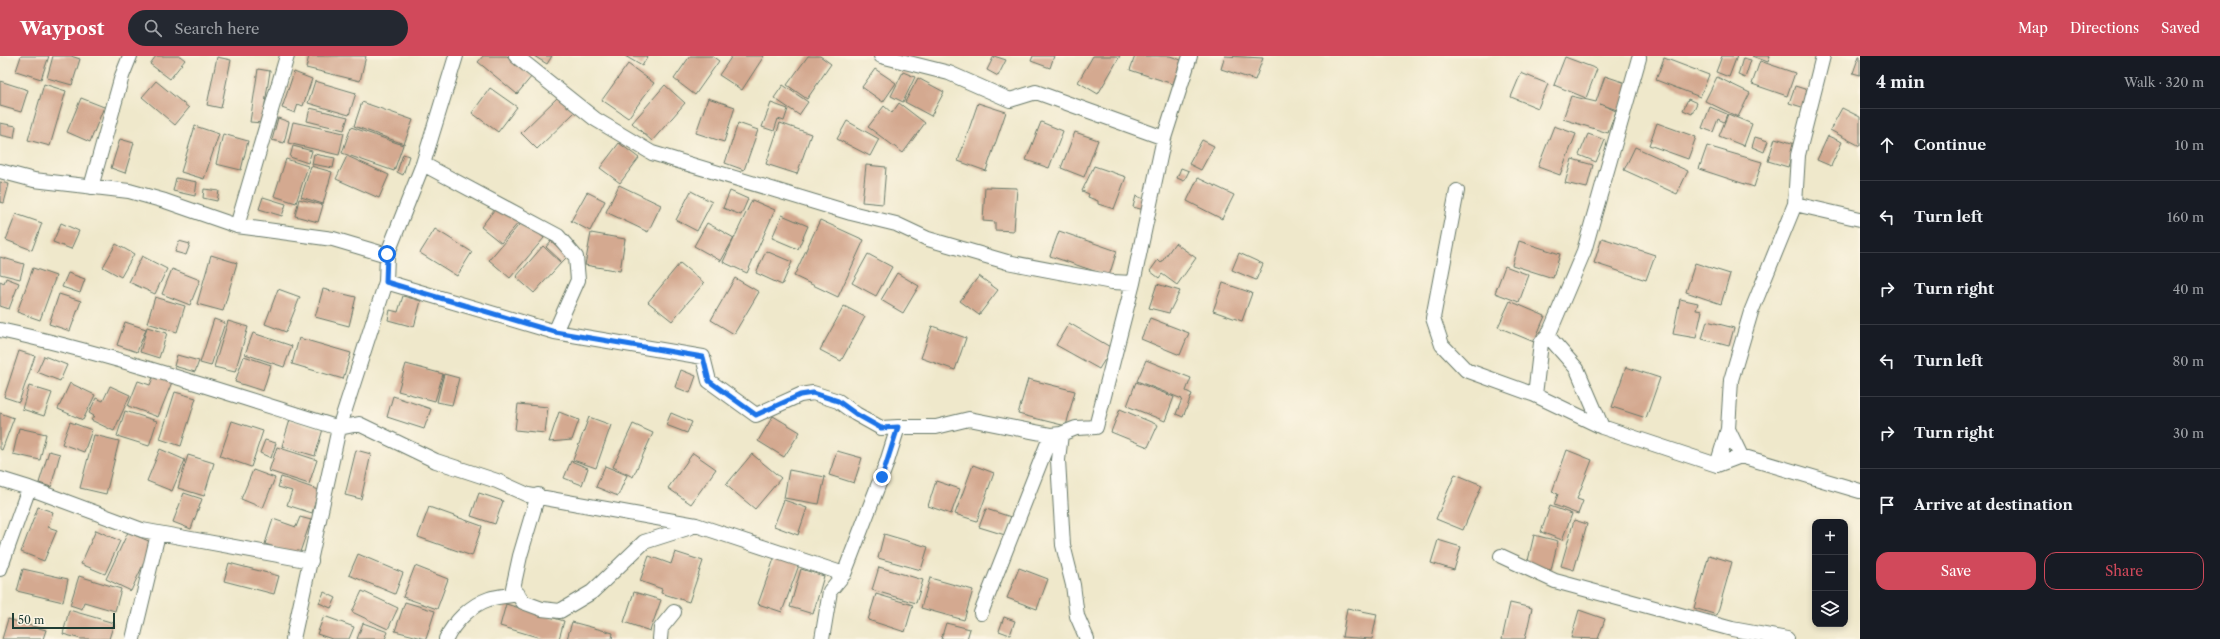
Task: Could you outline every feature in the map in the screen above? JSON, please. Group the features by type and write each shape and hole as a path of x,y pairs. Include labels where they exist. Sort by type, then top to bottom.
{"street":[{"path":"92,187 122,76 130,56"},
{"path":"237,226 287,56"},
{"path":"293,639 339,428 386,282 387,254 423,164 456,56"},
{"path":"516,56 595,120 652,153 851,213 896,224 928,239 1006,262 1112,282 1133,283"},
{"path":"881,56 948,73 1010,100 1036,92 1164,138"},
{"path":"386,282 555,332 703,357 709,381 756,415 800,395 813,393 838,401 856,414 881,428 936,427 969,419 1056,434 1076,428 1096,427 1133,283 1164,138 1190,56"},
{"path":"1717,465 1728,429 1731,380 1751,312 1795,204 1798,155 1823,56"},
{"path":"1535,395 1541,343 1548,336 1584,251 1639,58"},
{"path":"423,164 558,236 576,257 578,280 555,332"},
{"path":"0,171 34,180 128,191 165,201 237,226 333,240 387,254"},
{"path":"1457,191 1433,318 1442,346 1466,370 1535,395 1602,427 1717,465 1741,456 1860,492"},
{"path":"1795,204 1860,219"},
{"path":"0,330 66,344 122,360 339,428 359,424 436,460 497,481 528,494 696,525 844,574"},
{"path":"1548,336 1576,369 1602,427"},
{"path":"822,639 830,591 844,574 886,465 898,427"},
{"path":"1728,429 1741,456"},
{"path":"981,613 1056,434"},
{"path":"1056,434 1063,544 1073,585 1077,616 1087,639"},
{"path":"0,479 29,488 129,526 158,534 311,561"},
{"path":"0,569 29,488"},
{"path":"538,495 520,556 513,588 523,602 542,609 560,611 592,592 644,542 696,525"},
{"path":"134,639 158,534"},
{"path":"1501,556 1555,581 1746,635 1787,639"},
{"path":"446,639 457,622 469,611 489,599 518,594"},
{"path":"660,639 661,628 674,612"}],"building":[{"path":"21,56 49,56 41,79 16,71"},
{"path":"53,56 71,56 80,59 72,85 47,78"},
{"path":"156,56 180,56 185,60 170,79 150,64"},
{"path":"309,56 366,56 360,81 306,68"},
{"path":"483,56 507,56 532,76 517,94 478,62"},
{"path":"534,56 552,56 547,64"},
{"path":"625,56 648,56 642,66"},
{"path":"690,56 712,56 719,61 695,95 674,79"},
{"path":"732,56 764,56 742,90 719,75"},
{"path":"808,56 820,56 831,64 807,99 787,85"},
{"path":"994,56 1006,60 998,76 987,70"},
{"path":"1033,56 1054,56 1050,68 1031,61"},
{"path":"1093,56 1120,56 1098,94 1078,82"},
{"path":"1135,56 1170,56 1181,60 1173,84 1130,70"},
{"path":"1225,56 1263,58 1255,80 1221,69"},
{"path":"1722,56 1737,56 1729,77 1716,72"},
{"path":"1752,56 1770,56 1768,62"},
{"path":"1860,56 1860,75 1853,73"},
{"path":"217,57 231,60 221,108 207,105"},
{"path":"1565,57 1597,69 1586,98 1554,85"},
{"path":"1664,58 1709,75 1700,97 1656,80"},
{"path":"1743,58 1751,60 1745,78 1738,75"},
{"path":"1760,61 1795,73 1787,96 1752,84"},
{"path":"628,64 654,83 628,118 602,100"},
{"path":"258,69 270,71 262,123 250,122"},
{"path":"875,69 896,83 883,102 862,87"},
{"path":"294,72 312,79 303,106 298,104 295,113 282,108"},
{"path":"903,72 915,77 903,102 891,96"},
{"path":"1521,73 1548,84 1538,108 1511,97"},
{"path":"1605,76 1629,84 1620,111 1600,104 1616,111 1608,133 1563,119 1571,96 1596,102"},
{"path":"1717,77 1750,93 1738,117 1705,101"},
{"path":"918,78 944,92 931,116 905,102"},
{"path":"0,81 28,90 21,112 0,106"},
{"path":"156,81 189,108 175,125 142,97"},
{"path":"315,81 356,93 349,115 308,103"},
{"path":"44,84 66,91 50,146 28,140"},
{"path":"665,85 685,103 652,141 632,123"},
{"path":"783,85 808,102 799,115 774,98"},
{"path":"1795,86 1811,91 1805,108 1789,103"},
{"path":"490,88 517,107 498,132 472,113"},
{"path":"559,96 575,112 537,149 521,133"},
{"path":"81,98 104,107 90,142 67,132"},
{"path":"708,98 735,107 724,142 696,133"},
{"path":"1688,99 1697,103 1692,114 1683,110"},
{"path":"362,102 413,120 404,144 354,126"},
{"path":"771,103 788,109 784,121 778,119 774,131 762,127"},
{"path":"899,103 925,123 903,153 868,127 884,106 892,113"},
{"path":"978,103 1006,112 986,171 958,161"},
{"path":"1710,107 1727,114 1724,122 1718,119 1713,132 1702,128"},
{"path":"310,108 348,117 344,130 307,121"},
{"path":"1842,108 1860,117 1860,146 1830,130"},
{"path":"1728,114 1752,124 1744,146 1719,136"},
{"path":"278,118 289,122 284,143 272,140"},
{"path":"847,121 879,139 870,156 837,139"},
{"path":"293,122 344,133 339,155 288,143"},
{"path":"1041,122 1063,131 1049,168 1026,160"},
{"path":"0,123 16,126 14,138 0,135"},
{"path":"738,123 758,130 744,170 725,163"},
{"path":"780,123 811,134 797,174 766,164"},
{"path":"1657,123 1696,137 1688,159 1649,145"},
{"path":"195,126 219,134 204,179 181,172"},
{"path":"1554,126 1576,134 1560,175 1538,167"},
{"path":"351,127 403,145 394,171 342,153"},
{"path":"1075,132 1098,140 1084,177 1061,168"},
{"path":"223,134 248,141 241,170 216,164"},
{"path":"1588,134 1605,140 1596,162 1579,155"},
{"path":"1828,136 1842,142 1831,166 1817,160"},
{"path":"1755,137 1768,141 1764,152 1752,147"},
{"path":"1775,138 1795,144 1788,167 1768,161"},
{"path":"120,139 134,143 125,173 111,168"},
{"path":"1202,140 1214,146 1201,170 1189,164"},
{"path":"619,143 639,158 620,183 600,168"},
{"path":"293,146 312,151 308,163 290,157"},
{"path":"1707,146 1762,162 1754,187 1699,169"},
{"path":"1635,147 1688,171 1677,194 1624,170"},
{"path":"314,154 335,158 333,168 312,164"},
{"path":"403,154 409,156 403,175 397,172"},
{"path":"347,156 389,175 379,198 336,179"},
{"path":"286,159 308,166 296,203 274,196"},
{"path":"1572,159 1593,165 1587,188 1565,183"},
{"path":"866,165 886,167 883,204 862,202"},
{"path":"311,166 332,172 323,204 301,197"},
{"path":"1094,166 1126,177 1114,209 1098,204 1098,201 1088,197 1089,194 1082,191"},
{"path":"1181,168 1189,171 1184,181 1177,178"},
{"path":"176,178 197,182 195,196 173,191"},
{"path":"1198,178 1234,195 1222,219 1187,201"},
{"path":"0,182 9,184 4,203 0,202"},
{"path":"619,185 661,205 648,232 606,212"},
{"path":"985,187 1017,188 1014,231 995,230 995,222 983,221"},
{"path":"204,189 219,191 217,201 203,198"},
{"path":"691,191 712,202 697,231 676,220"},
{"path":"730,191 748,199 741,215 723,208"},
{"path":"587,192 605,201 590,231 571,221"},
{"path":"1136,196 1147,200 1144,210 1133,207"},
{"path":"263,197 286,204 282,216 259,209"},
{"path":"299,199 323,205 318,222 295,216"},
{"path":"752,200 775,210 747,273 723,262"},
{"path":"498,205 519,222 501,243 481,227"},
{"path":"16,214 42,223 32,250 6,240"},
{"path":"782,215 808,226 798,249 772,238"},
{"path":"523,220 544,238 510,278 489,260"},
{"path":"820,220 864,240 838,297 794,276"},
{"path":"61,223 79,231 71,249 53,242"},
{"path":"707,223 734,238 721,261 694,246"},
{"path":"435,229 472,252 457,276 420,253"},
{"path":"1059,231 1117,251 1109,276 1050,256"},
{"path":"591,233 625,239 620,271 585,265"},
{"path":"1602,238 1655,255 1646,280 1594,263"},
{"path":"179,241 190,244 186,255 175,252"},
{"path":"551,241 568,256 562,262 546,247"},
{"path":"1519,241 1560,254 1553,278 1512,265"},
{"path":"1175,243 1196,258 1177,285 1162,274 1159,278 1150,271 1158,260 1161,263"},
{"path":"116,244 134,254 121,277 103,267"},
{"path":"543,246 561,263 534,293 516,277"},
{"path":"766,251 792,262 782,285 756,273"},
{"path":"1239,253 1263,264 1256,280 1232,270"},
{"path":"868,254 892,267 876,296 852,283"},
{"path":"211,255 237,263 223,311 197,304"},
{"path":"142,256 167,269 155,294 129,282"},
{"path":"0,257 24,264 20,279 0,274"},
{"path":"680,263 704,283 672,321 648,302"},
{"path":"1695,263 1730,274 1721,304 1686,292"},
{"path":"1505,266 1529,275 1519,302 1495,293"},
{"path":"33,268 56,276 40,320 17,312"},
{"path":"172,269 200,280 190,305 162,294"},
{"path":"68,273 85,279 80,293 62,287"},
{"path":"897,273 919,286 903,313 881,300"},
{"path":"979,276 998,290 979,315 960,301"},
{"path":"6,278 19,283 9,309 0,306 0,281 4,283"},
{"path":"735,278 759,292 734,334 711,320"},
{"path":"1223,283 1252,293 1242,321 1213,311"},
{"path":"1157,284 1180,291 1169,313 1149,308"},
{"path":"278,289 300,297 286,332 265,324"},
{"path":"323,289 356,297 349,326 315,317"},
{"path":"59,294 81,301 70,331 49,324"},
{"path":"403,296 421,301 414,327 388,320 390,310 398,312"},
{"path":"155,297 185,306 177,332 147,323"},
{"path":"1680,299 1698,303 1696,310 1702,311 1696,338 1673,334"},
{"path":"1510,301 1545,316 1534,342 1498,327"},
{"path":"844,306 865,317 841,361 820,350"},
{"path":"1150,318 1189,333 1180,355 1141,339"},
{"path":"214,319 225,323 211,366 200,363"},
{"path":"228,321 248,327 235,372 214,367"},
{"path":"1707,321 1734,328 1729,346 1702,339"},
{"path":"125,322 146,329 137,352 117,345"},
{"path":"1069,323 1112,348 1099,369 1056,345"},
{"path":"932,326 966,338 955,370 921,358"},
{"path":"147,327 167,333 159,358 140,352"},
{"path":"253,333 292,346 284,367 245,354"},
{"path":"299,338 351,353 343,379 292,364"},
{"path":"19,351 35,356 19,402 4,397"},
{"path":"177,355 199,361 195,372 174,366"},
{"path":"44,356 67,365 60,381 37,372"},
{"path":"244,356 271,365 263,391 235,382"},
{"path":"1146,360 1191,378 1186,391 1192,394 1183,417 1176,414 1182,399 1137,381"},
{"path":"406,364 443,374 435,401 398,391"},
{"path":"1626,367 1660,378 1646,418 1612,407"},
{"path":"681,370 696,376 690,393 675,387"},
{"path":"444,374 459,378 452,405 437,402"},
{"path":"154,375 172,382 158,417 128,406 138,381 150,385"},
{"path":"1028,379 1075,391 1066,426 1018,414"},
{"path":"1136,382 1174,397 1165,421 1127,406"},
{"path":"70,383 95,395 83,420 58,409"},
{"path":"29,386 52,393 44,416 22,409"},
{"path":"110,386 130,395 114,431 91,420 94,416 89,413 96,398 103,401"},
{"path":"175,392 196,398 181,446 160,439"},
{"path":"393,396 431,409 424,429 387,417"},
{"path":"518,404 548,407 545,433 515,430"},
{"path":"1120,409 1158,425 1148,447 1111,432"},
{"path":"125,411 157,421 149,446 117,436"},
{"path":"559,412 579,420 572,440 549,442"},
{"path":"0,413 14,418 2,450 0,449"},
{"path":"671,413 692,422 687,433 666,425"},
{"path":"773,416 800,432 784,457 758,441"},
{"path":"589,417 611,425 596,468 573,460"},
{"path":"290,420 323,429 315,456 282,446"},
{"path":"232,421 263,431 251,467 220,456"},
{"path":"70,422 92,430 84,452 62,444"},
{"path":"633,424 653,433 633,477 613,467"},
{"path":"19,428 46,434 40,460 13,454"},
{"path":"94,435 119,441 106,494 80,488"},
{"path":"265,440 276,443 271,458 260,453"},
{"path":"277,447 317,460 309,484 269,471"},
{"path":"160,449 185,460 172,491 147,481"},
{"path":"356,450 371,454 361,499 345,495"},
{"path":"1567,450 1592,460 1577,499 1583,501 1578,514 1554,505 1558,494 1552,492"},
{"path":"49,451 60,454 51,487 39,483"},
{"path":"837,451 862,458 854,483 829,475"},
{"path":"693,453 716,469 691,504 668,488"},
{"path":"752,454 781,478 755,509 726,485"},
{"path":"188,455 214,463 204,496 178,488"},
{"path":"571,461 588,468 582,485 564,478"},
{"path":"973,465 994,473 977,521 955,514"},
{"path":"605,466 627,475 618,496 596,487"},
{"path":"253,470 275,478 263,508 241,499"},
{"path":"789,470 825,477 819,504 784,498"},
{"path":"1455,474 1482,485 1463,530 1436,519"},
{"path":"281,477 319,490 312,513 287,505 292,491 278,487"},
{"path":"936,481 960,489 951,514 928,506"},
{"path":"184,493 202,499 191,529 173,522"},
{"path":"479,493 503,501 495,524 471,516"},
{"path":"784,500 807,508 798,535 774,526"},
{"path":"1550,506 1572,514 1562,540 1541,532"},
{"path":"38,507 53,512 48,527 57,530 44,561 21,552"},
{"path":"429,507 482,526 472,556 418,537"},
{"path":"986,509 1011,517 1005,535 979,527"},
{"path":"300,517 311,520 299,555 265,544 273,519 296,527"},
{"path":"1574,520 1587,524 1574,570 1561,566"},
{"path":"96,530 120,541 105,574 81,564"},
{"path":"128,532 153,543 131,591 106,579"},
{"path":"884,534 928,547 921,570 878,558"},
{"path":"1534,535 1558,541 1551,570 1527,565"},
{"path":"1438,540 1461,547 1454,570 1431,563"},
{"path":"675,552 703,561 689,602 661,593 662,589 640,581 649,556 671,564"},
{"path":"358,554 403,573 395,594 349,575"},
{"path":"1709,555 1732,562 1717,615 1694,608"},
{"path":"775,556 799,565 782,612 758,604"},
{"path":"229,563 279,576 274,594 224,581"},
{"path":"415,566 448,579 437,609 403,597"},
{"path":"879,567 923,580 916,603 872,590"},
{"path":"1019,568 1048,579 1037,609 1007,598"},
{"path":"23,569 68,579 63,602 17,591"},
{"path":"801,569 824,576 813,614 790,607"},
{"path":"79,576 121,589 115,611 84,602 82,609 70,605"},
{"path":"930,578 973,590 964,620 921,608"},
{"path":"362,591 398,608 388,629 352,612"},
{"path":"324,592 336,598 331,608 319,603"},
{"path":"634,592 661,600 650,631 624,622"},
{"path":"876,594 913,605 905,632 868,620"},
{"path":"405,602 435,611 426,639 395,631"},
{"path":"1510,603 1532,608 1525,639 1502,639"},
{"path":"506,604 564,621 559,639 544,639 500,626"},
{"path":"1347,608 1377,614 1372,639 1342,637"},
{"path":"69,610 114,623 109,639 81,639 63,634"},
{"path":"1579,610 1605,619 1598,639 1571,638"},
{"path":"324,616 354,627 349,639 332,639 317,634"},
{"path":"1004,617 1015,621 1010,635 999,631"},
{"path":"8,619 46,630 43,639 2,639"},
{"path":"572,622 613,633 612,639 567,639"},
{"path":"363,623 388,632 385,639 357,639"},
{"path":"946,623 970,629 967,639 941,639"}],"route":[{"path":"387,254 386,282 555,332 703,357 709,381 756,415 800,395 813,393 838,401 856,414 881,428 898,427 882,477"}]}
